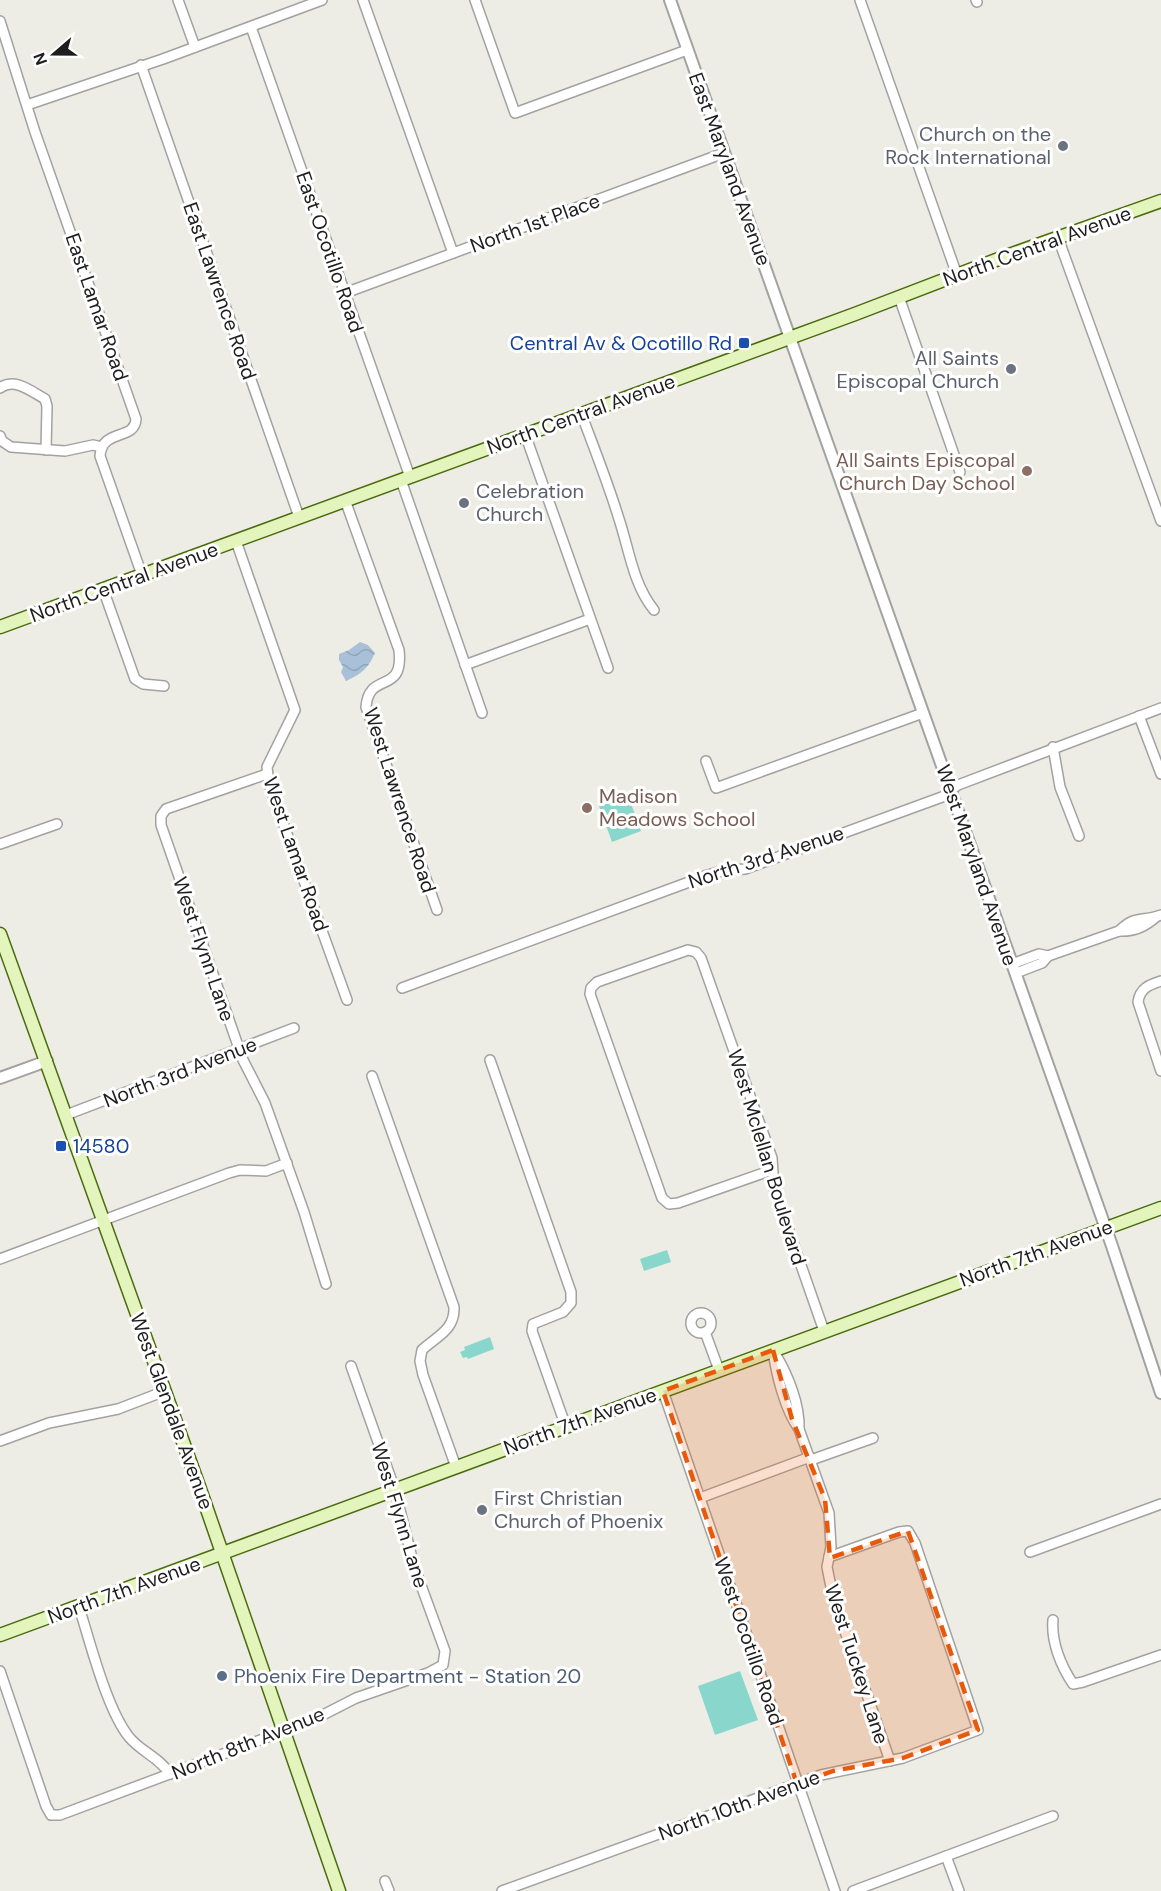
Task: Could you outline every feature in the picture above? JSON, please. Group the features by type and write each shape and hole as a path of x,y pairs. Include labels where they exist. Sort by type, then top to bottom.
{"main road":[{"name":"North Central Avenue","path":"0,627 1161,201"},
{"name":"West Glendale Avenue","path":"0,934 223,1553 339,1891"},
{"name":"North 7th Avenue","path":"0,1635 1161,1208"}],"street":[{"path":"178,0 195,47"},
{"path":"27,105 322,0"},
{"path":"363,0 453,253"},
{"path":"475,0 515,113 687,50"},
{"name":"East Maryland Avenue","path":"670,0 790,338"},
{"path":"860,0 957,275"},
{"name":"East Lamar Road","path":"0,21 136,419 136,426 133,430 110,438 102,447"},
{"name":"East Ocotillo Road","path":"251,27 345,293 405,478"},
{"name":"East Lawrence Road","path":"141,65 299,518"},
{"name":"North 1st Place","path":"345,293 724,153"},
{"path":"1058,238 1161,521"},
{"path":"899,297 960,472"},
{"name":"West Maryland Avenue","path":"790,338 1159,1378 1161,1393"},
{"path":"0,388 10,383 18,384 45,399 47,406 46,450"},
{"path":"581,414 620,521 635,573 646,600 654,610"},
{"path":"525,434 608,668"},
{"path":"0,436 2,441 11,447 65,451 93,445 102,447 101,461 142,575"},
{"path":"405,478 482,713"},
{"name":"West Lawrence Road","path":"345,500 399,650 400,668 396,676 369,692 366,707 437,910"},
{"name":"West Lamar Road","path":"236,541 295,710 269,763 267,774 270,788 347,1000"},
{"path":"103,589 135,679 143,684 164,686"},
{"path":"465,665 590,619"},
{"name":"North 3rd Avenue","path":"402,988 717,872 745,869 942,797 958,785 1053,747 1161,708"},
{"path":"706,761 716,789 923,713"},
{"path":"1139,716 1161,774"},
{"path":"1053,747 1061,789 1079,836"},
{"name":"West Flynn Lane","path":"267,774 166,809 161,816 161,825 240,1050 265,1103 287,1162 326,1284"},
{"path":"0,844 57,824"},
{"path":"1014,969 1039,954 1048,956 1119,931 1127,923 1144,917 1158,916"},
{"name":"West Mclellan Boulevard","path":"772,1170 678,1203 669,1204 662,1198 590,994 591,988 597,982 688,950 696,952 701,957 772,1158 774,1188 824,1331"},
{"path":"1161,981 1148,986 1141,992 1138,1006 1161,1071"},
{"name":"North 3rd Avenue","path":"66,1114 294,1028"},
{"path":"490,1060 571,1293 571,1303 563,1312 533,1324 532,1332 566,1426"},
{"path":"0,1078 47,1061"},
{"path":"372,1076 454,1307 450,1327 422,1350 420,1361 456,1467"},
{"path":"0,1259 229,1173 240,1170 266,1171 287,1162"},
{"path":"705,1332 719,1370"},
{"name":"West Tuckey Lane","path":"773,1350 783,1368 798,1411 799,1429 829,1513 831,1527 827,1568 833,1597 890,1761"},
{"name":"West Flynn Lane","path":"351,1366 395,1490 414,1566 445,1651 443,1665"},
{"path":"0,1441 49,1423 118,1409 165,1391"},
{"name":"West Ocotillo Road","path":"663,1391 835,1891"},
{"path":"700,1498 873,1438"},
{"path":"1030,1552 1161,1504"},
{"name":"North 10th Avenue","path":"502,1891 833,1771 890,1761 928,1750 978,1730 915,1544 908,1531 899,1532 829,1557"},
{"path":"79,1607 116,1715 129,1737 166,1767 171,1774"},
{"path":"1053,1620 1052,1634 1066,1674 1073,1684 1161,1655"},
{"name":"North 8th Avenue","path":"0,1671 46,1806 51,1815 60,1815 285,1731 313,1720 356,1698 428,1673 443,1665"},
{"path":"853,1891 1053,1816"},
{"path":"946,1856 958,1891"},
{"path":"385,1881 388,1891"}],"highlighted area":[{"path":"773,1350 792,1419 825,1499 830,1558 908,1531 978,1730 903,1758 833,1771 797,1784 663,1391"}],"shaded area":[{"path":"628,795 641,831 612,842 599,806"},
{"path":"667,1250 671,1262 644,1271 640,1259"},
{"path":"490,1337 494,1349 468,1359 463,1358 460,1352 465,1350 464,1347"},
{"path":"740,1671 758,1720 715,1735 698,1686"}],"water":[{"path":"360,642 368,645 375,653 364,670 346,681 341,672 343,667 339,654"}],"place":[{"name":"Church on the Rock International","path":"1063,146"},
{"name":"Central Av & Ocotillo Rd","path":"744,343"},
{"name":"All Saints Episcopal Church","path":"1011,369"},
{"name":"All Saints Episcopal Church Day School","path":"1027,471"},
{"name":"Celebration Church","path":"464,503"},
{"name":"Madison Meadows School","path":"587,808"},
{"name":"14580","path":"61,1146"},
{"name":"First Christian Church of Phoenix","path":"482,1510"},
{"name":"Phoenix Fire Department - Station 20","path":"222,1676"}]}
